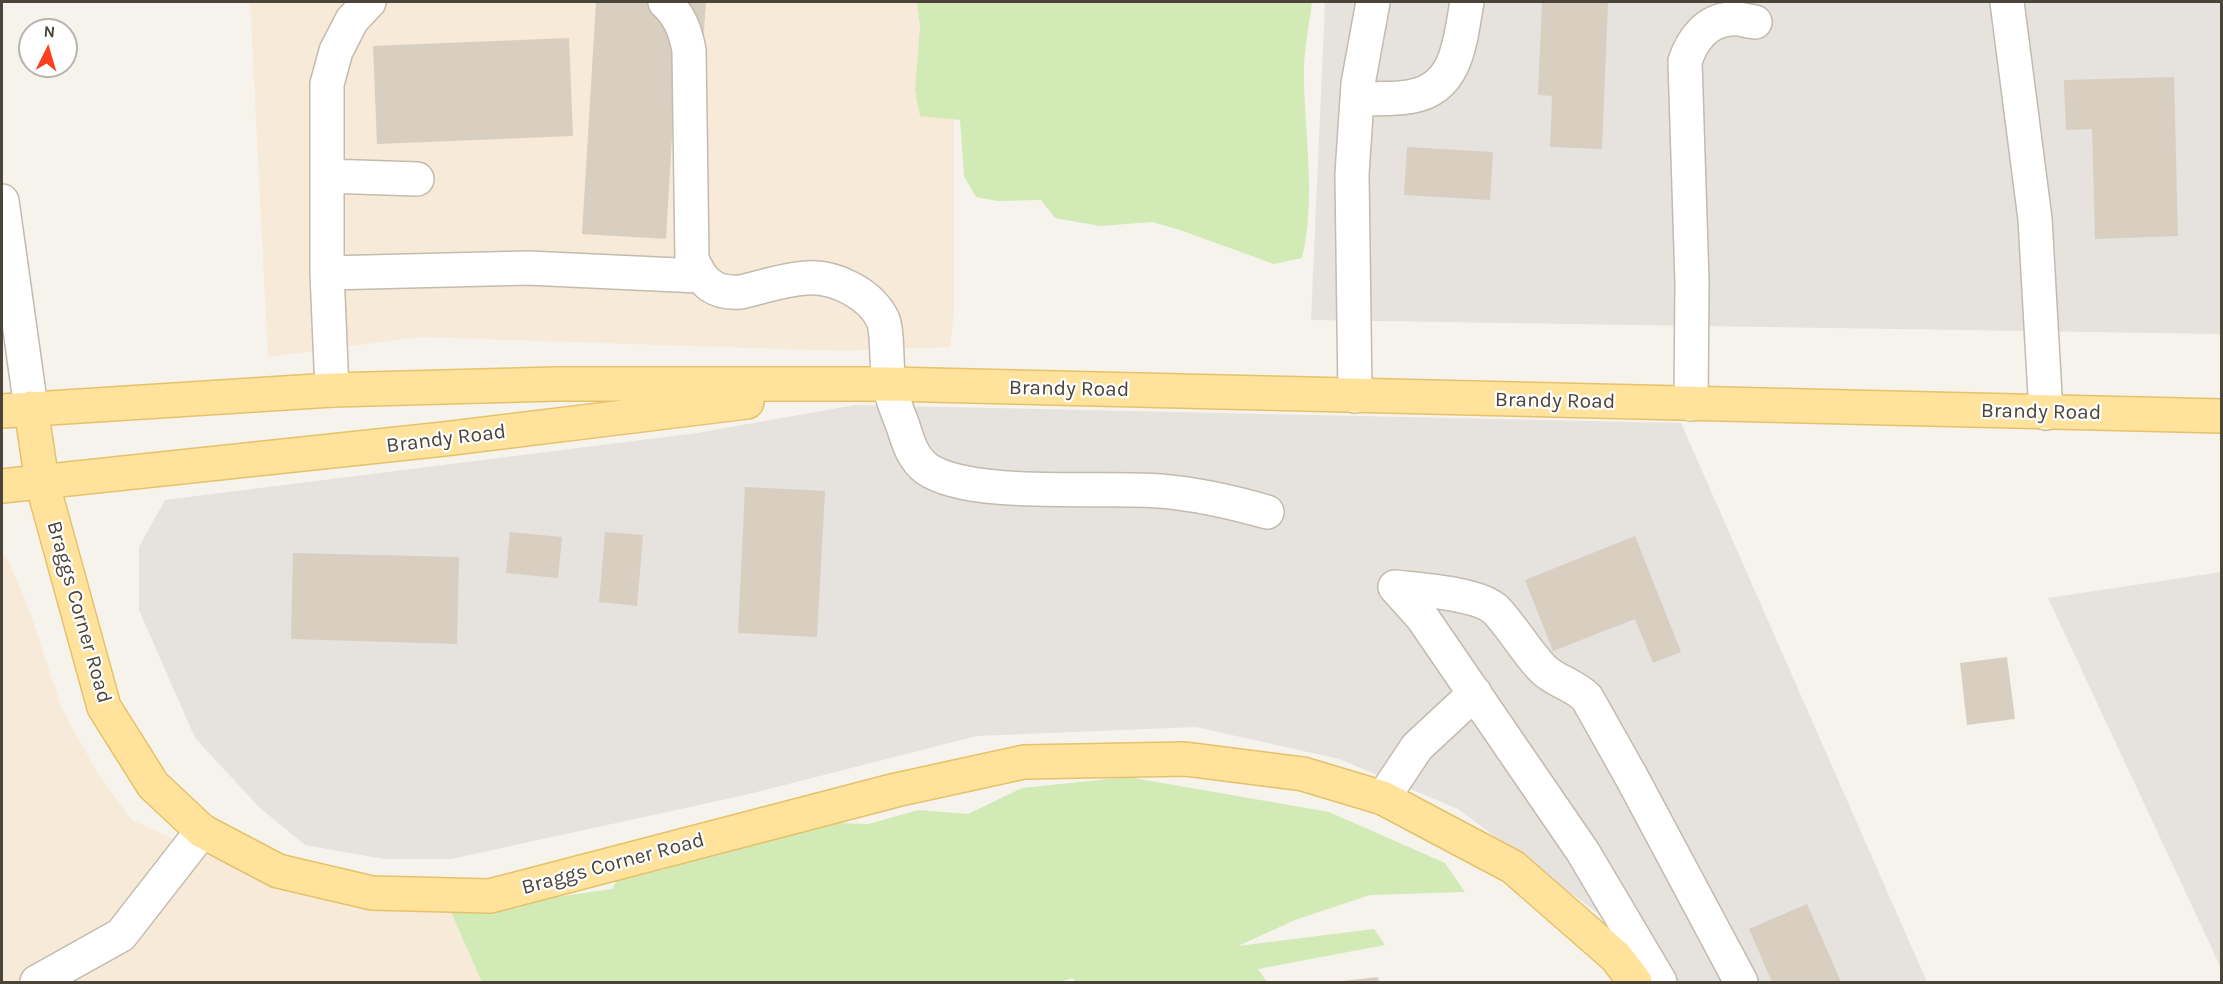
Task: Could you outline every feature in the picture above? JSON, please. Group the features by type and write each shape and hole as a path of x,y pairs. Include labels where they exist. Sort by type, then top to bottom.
{"main road":[{"name":"Brandy Road","path":"16,409 332,390 556,384 889,384 2222,416"},
{"name":"Brandy Road","path":"2,486 432,441 889,384"},
{"name":"Braggs Corner Road","path":"16,409 42,482 104,706 153,785 202,831 278,870 372,892 490,896 896,790 1024,762 1185,759 1303,774 1383,798 1513,867 1616,957 1635,982"}],"street":[{"path":"332,390 327,273 327,84 336,51 352,20 369,2"},
{"path":"665,2 675,11 684,27 689,50 692,259 699,276 712,288 730,292 808,278 833,281 852,289 868,301 883,321 889,384 911,450 926,468 945,478 1019,488 1160,491 1219,499 1267,512"},
{"path":"1355,396 1352,174 1357,99 1372,2"},
{"path":"1357,99 1414,96 1434,88 1446,76 1457,58 1467,2"},
{"path":"2007,2 2035,219 2046,413"},
{"path":"1691,404 1692,282 1685,62 1690,46 1699,33 1716,23 1731,19 1755,22"},
{"path":"327,176 417,179"},
{"name":"Braggs Corner Road","path":"2,207 16,409"},
{"path":"327,273 528,268 699,276"},
{"path":"1660,982 1583,852 1422,617 1395,587 1477,598 1494,609 1543,669 1558,681 1580,690 1587,698 1632,778 1741,982"},
{"path":"1383,798 1417,747 1475,693"},
{"path":"37,982 121,935 202,831"}],"shaded area":[{"path":"250,2 917,2 920,27 915,90 954,119 954,312 950,347 843,351 420,337 268,357"},
{"path":"1325,2 2221,2 2221,334 1311,320"},
{"path":"855,405 1681,423 1927,982 1675,982 1658,958 1458,809 1339,759 1196,727 977,736 745,795 451,859 384,859 305,845 259,807 195,738 139,610 139,547 165,500 697,433"},
{"path":"2,555 7,558 29,609 62,709 98,774 132,820 270,884 369,908 451,912 487,982 2,982"},
{"path":"2222,572 2221,968 2048,598"}],"green space":[{"path":"917,2 1312,2 1304,70 1309,191 1302,258 1274,264 1152,222 1100,226 1055,218 1041,200 998,201 976,197 964,176 960,120 920,116 915,90 920,27"},
{"path":"1128,777 1329,812 1445,863 1465,892 1370,895 1295,920 1238,946 1374,929 1385,945 1258,969 1267,982 1076,982 1073,978 1059,982 482,982 451,912 612,889 620,873 663,870 695,855 807,822 868,824 919,810 968,814 1022,788"}],"building":[{"path":"596,2 706,2 700,88 675,86 666,239 582,234"},
{"path":"1542,2 1608,2 1602,149 1550,147 1552,96 1538,95"},
{"path":"569,38 573,136 377,144 373,46"},
{"path":"2174,77 2178,236 2095,239 2092,129 2066,130 2064,80"},
{"path":"1407,147 1493,152 1490,200 1404,195"},
{"path":"745,487 825,491 817,637 738,633"},
{"path":"510,532 562,537 558,578 506,573"},
{"path":"605,532 643,535 637,606 599,602"},
{"path":"1635,536 1681,652 1653,663 1635,619 1553,651 1525,580"},
{"path":"293,553 459,557 457,644 291,639"},
{"path":"2007,657 2015,719 1967,725 1960,663"},
{"path":"1807,904 1841,982 1772,982 1749,929"},
{"path":"1378,977 1379,982 1343,982 1343,981"}]}
